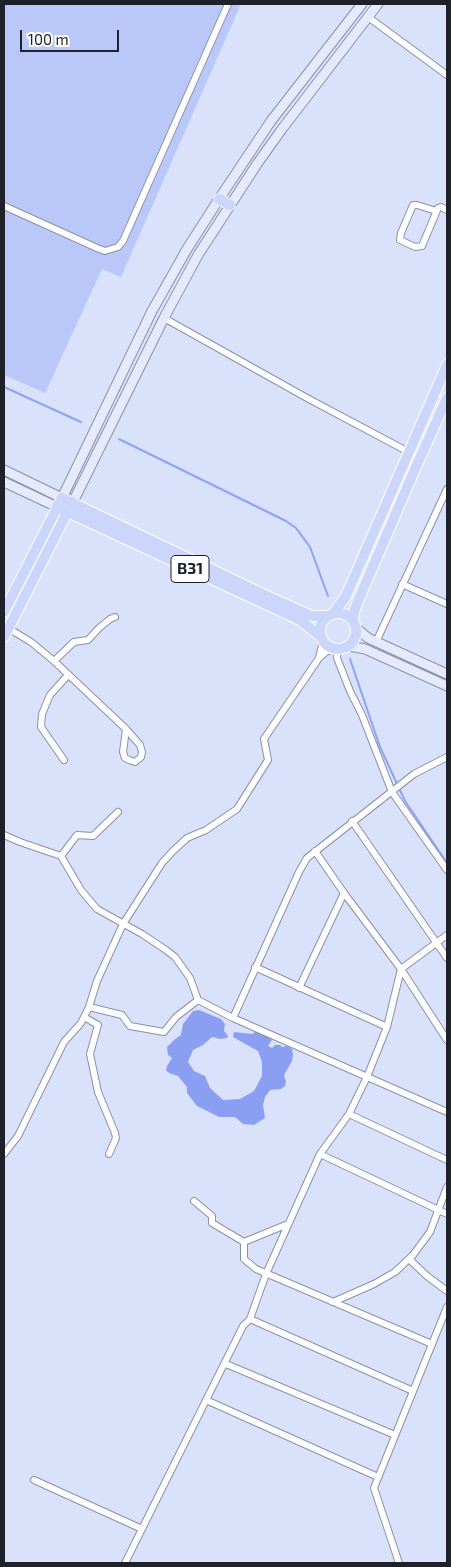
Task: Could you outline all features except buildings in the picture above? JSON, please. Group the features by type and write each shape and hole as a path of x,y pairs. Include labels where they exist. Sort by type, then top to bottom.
{"main road":[{"path":"219,198 230,205"},
{"path":"447,365 346,596 321,625 322,638 329,647 335,649 349,646 355,638 354,612 358,601 447,398"},
{"path":"4,612 62,498"},
{"name":"B31","path":"62,498 302,612 312,616 331,615"},
{"path":"6,633 72,502"},
{"name":"B31","path":"58,507 300,620 322,638"},
{"path":"331,615 345,614 355,625"}],"street":[{"path":"4,206 105,251 118,247 123,241 228,4"},
{"path":"4,470 62,498 152,311 169,280 219,198 271,121 362,4"},
{"path":"72,502 181,285 230,205 282,129 378,4"},
{"path":"368,16 447,75"},
{"path":"436,211 413,205 401,232 400,240 415,247 422,246 438,208 441,207 447,210"},
{"path":"164,318 420,458"},
{"path":"4,482 58,507"},
{"path":"376,642 447,489"},
{"path":"402,584 447,604"},
{"path":"54,661 74,642 88,640 110,618 115,617"},
{"path":"355,625 361,633 376,642 447,674"},
{"path":"6,633 32,642 126,729 140,744 141,757 135,762 125,758 123,752 126,729"},
{"path":"4,1154 18,1136 64,1042 84,1017 97,981 123,924 172,850 187,838 206,830 237,809 268,760 264,739 318,658 322,649 322,638"},
{"path":"349,646 365,649 447,686"},
{"path":"318,658 326,652 335,649 340,667 362,715 392,792 447,870"},
{"path":"64,760 41,727 42,714 50,695 68,675"},
{"path":"233,1018 307,858 414,774 447,757"},
{"path":"61,856 78,835 93,836 118,812"},
{"path":"352,821 447,958"},
{"path":"4,835 61,856 81,890 96,909 175,957 190,978 198,1000 233,1018 447,1112"},
{"path":"315,851 401,969 447,1040"},
{"path":"299,988 344,893"},
{"path":"125,1563 206,1400 226,1364 243,1326 250,1319 266,1274 320,1154 349,1114 367,1077 387,1027 401,969 447,935"},
{"path":"255,967 387,1027"},
{"path":"89,1006 122,1015 130,1026 164,1032 176,1017 198,1000"},
{"path":"84,1017 98,1025 90,1054 98,1092 116,1138 109,1154"},
{"path":"349,1114 447,1160"},
{"path":"320,1154 447,1214"},
{"path":"333,1302 374,1284 395,1272 409,1259 430,1232 447,1187"},
{"path":"194,1201 212,1216 212,1223 244,1242"},
{"path":"244,1242 288,1224"},
{"path":"244,1242 244,1259 256,1269 432,1344"},
{"path":"409,1259 447,1291"},
{"path":"399,1563 374,1488 447,1307"},
{"path":"250,1319 412,1391"},
{"path":"226,1364 395,1435"},
{"path":"206,1400 378,1477"},
{"path":"34,1480 142,1529"}],"shaded area":[{"path":"4,4 241,4 121,277 102,269 45,393 4,375"},
{"path":"199,1010 221,1019 225,1024 224,1031 228,1036 227,1038 220,1039 212,1037 203,1045 193,1050 188,1062 194,1071 205,1076 210,1088 223,1100 240,1099 254,1091 262,1076 262,1062 258,1051 233,1037 234,1032 252,1034 258,1032 272,1040 268,1046 272,1048 275,1045 280,1045 292,1049 292,1061 284,1075 285,1086 281,1089 270,1090 265,1097 263,1105 265,1118 254,1125 243,1124 235,1117 219,1117 197,1106 187,1093 187,1087 178,1076 166,1070 172,1058 168,1055 167,1047 181,1035 183,1024 193,1011"}],"waterway":[{"path":"4,387 81,422"},
{"path":"119,439 286,521 296,528 310,547 328,596"},
{"path":"350,659 380,747 405,801 447,863"}]}
